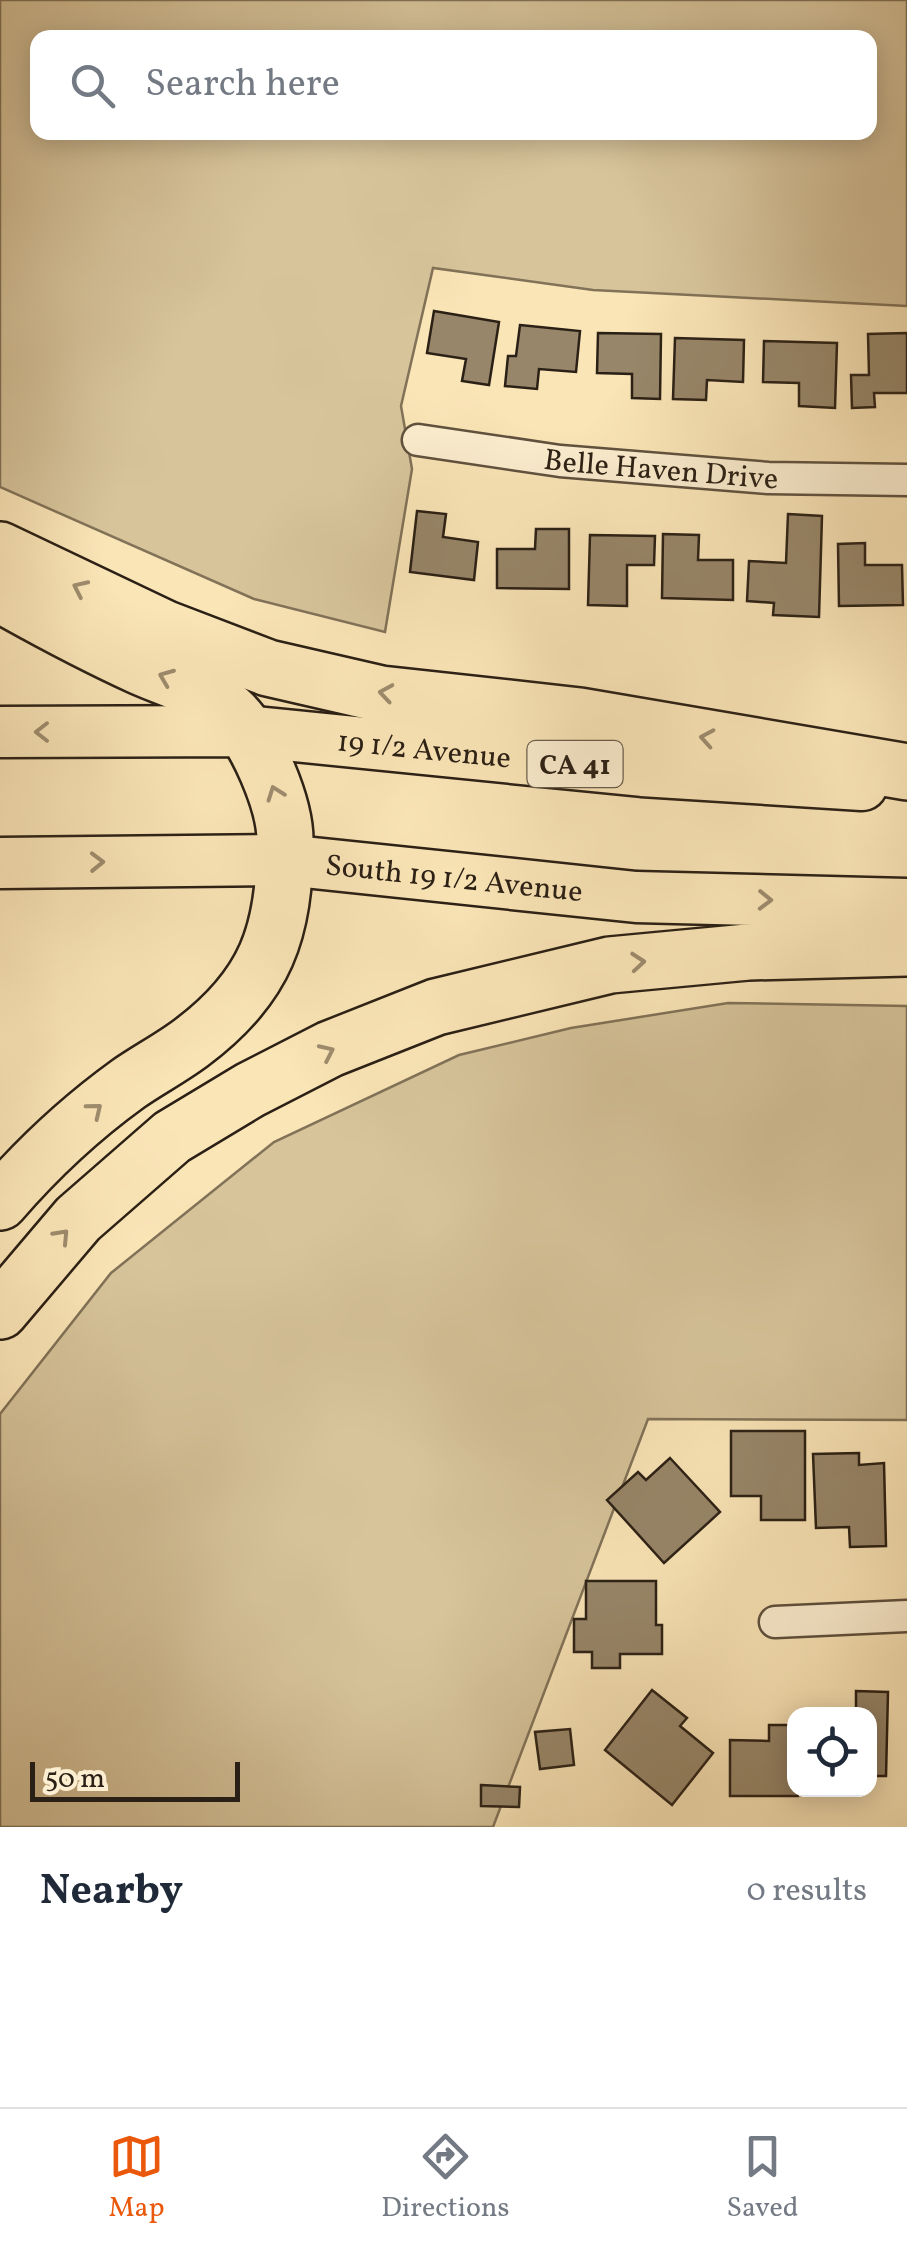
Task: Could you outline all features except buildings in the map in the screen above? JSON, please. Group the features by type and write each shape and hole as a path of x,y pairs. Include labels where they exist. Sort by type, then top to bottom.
{"highway":[{"path":"0,550 166,629 268,668 382,694 580,716 907,772"},
{"path":"0,594 56,626 191,687 229,710 245,731 277,792 285,830 278,922 268,956 236,1004 191,1043 127,1085 62,1136 0,1202"},
{"name":"19 1/2 Avenue","path":"0,732 245,731 642,771 907,788"},
{"name":"South 19 1/2 Avenue","path":"0,863 285,860 636,896 907,904"},
{"path":"0,1311 78,1219 172,1137 237,1097 330,1050 436,1007 610,965 748,952 907,948"}],"street":[{"name":"Belle Haven Drive","path":"418,440 560,461 768,478 907,480"},
{"path":"775,1622 907,1616"}],"shaded area":[{"path":"0,0 907,0 907,306 593,290 433,268 401,406 412,469 385,632 254,599 0,487"},
{"path":"728,1003 907,1006 907,1420 648,1419 493,1827 0,1827 0,1414 111,1273 274,1142 459,1055 571,1028"}]}
